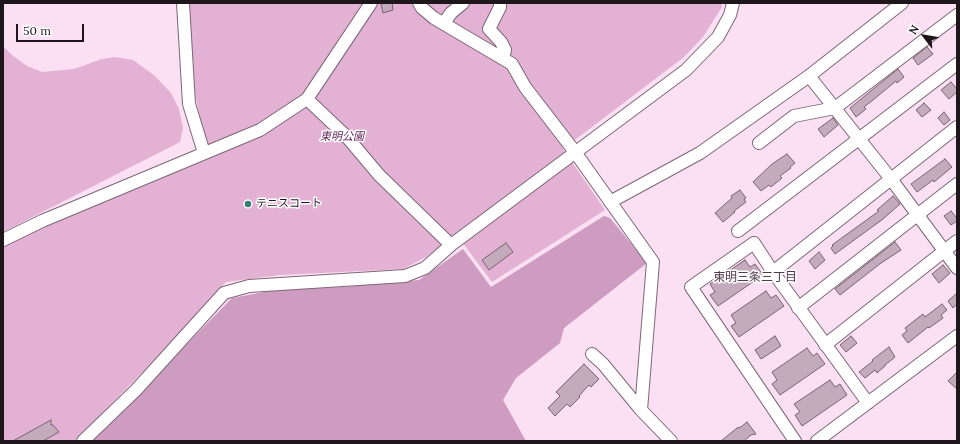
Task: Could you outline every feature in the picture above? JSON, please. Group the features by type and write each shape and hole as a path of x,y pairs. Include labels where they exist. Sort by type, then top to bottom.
{"street":[{"path":"184,3 189,104 204,154"},
{"path":"3,240 49,218 260,130 307,99 371,3"},
{"path":"419,3 422,8 444,23 512,64 526,87 575,152 653,262 641,410"},
{"path":"444,23 451,13 463,3"},
{"path":"489,3 499,3 500,7 489,29 501,42 505,50 503,59"},
{"path":"83,441 136,390 224,293 249,286 404,276 425,268 451,246 686,70 718,37 730,14 733,3"},
{"path":"610,202 700,153 809,76 902,3"},
{"path":"759,144 794,116 835,108 957,14"},
{"path":"738,231 957,64"},
{"path":"809,76 891,179 957,268"},
{"path":"307,99 347,138 379,174 451,246"},
{"path":"773,272 957,127"},
{"path":"798,308 957,184"},
{"path":"825,345 957,241"},
{"path":"795,441 691,287 754,243 798,308 868,403"},
{"path":"817,441 957,336"},
{"path":"592,354 603,364 641,410 671,441"}],"green space":[{"name":"東明公園","path":"187,3 722,3 722,7 703,37 684,57 563,149 605,210 492,282 456,234 426,257 403,269 280,275 226,282 160,354 75,441 3,441 3,247 47,223 208,156 192,80"},
{"path":"3,46 13,56 27,66 42,72 74,69 102,59 115,57 133,60 155,76 171,93 179,109 183,128 180,142 3,232"}],"shaded area":[{"path":"604,216 610,218 647,263 564,328 560,343 516,378 503,400 526,441 92,441 232,298 280,289 343,287 419,280 463,249 491,287"}],"building":[{"path":"392,3 393,10 383,13 381,4"},
{"path":"927,47 933,54 918,65 913,58"},
{"path":"898,69 904,77 897,83 896,81 864,107 866,109 856,117 850,108"},
{"path":"951,82 957,89 957,92 949,99 941,90"},
{"path":"924,103 931,110 922,117 916,110"},
{"path":"944,112 950,120 944,125 938,118"},
{"path":"833,118 838,125 824,137 818,129"},
{"path":"787,154 795,163 780,176 782,178 771,187 769,185 761,191 753,182 772,164"},
{"path":"945,159 952,167 934,182 933,180 917,192 911,184"},
{"path":"740,190 746,198 744,199 746,202 723,222 715,213 732,198 731,196"},
{"path":"893,196 900,204 883,219 835,254 831,248 833,246 832,245 879,211 877,210"},
{"path":"951,211 957,218 957,221 951,225 944,216"},
{"path":"895,242 901,250 881,263 840,295 835,289"},
{"path":"506,243 513,252 489,270 482,260"},
{"path":"819,252 825,260 815,269 809,261"},
{"path":"745,260 750,267 755,264 763,275 718,306 710,295 715,292 710,284"},
{"path":"943,265 950,273 939,283 932,274"},
{"path":"766,291 771,298 776,295 784,306 739,337 731,326 736,323 731,315"},
{"path":"957,293 957,304 953,308 948,301"},
{"path":"942,304 947,310 941,315 943,318 929,328 928,327 908,343 902,335 907,331 905,328 923,314 925,317"},
{"path":"775,336 781,346 761,359 755,350"},
{"path":"851,336 857,343 846,352 840,345"},
{"path":"889,347 895,357 877,373 875,370 865,378 859,372"},
{"path":"807,348 813,356 817,353 825,364 780,395 772,384 777,380 772,372"},
{"path":"584,364 599,379 591,387 589,385 570,407 567,404 555,416 548,408 560,396 556,392"},
{"path":"957,372 957,389 948,381"},
{"path":"830,380 835,387 840,384 847,395 802,426 795,415 800,412 794,404"},
{"path":"51,420 51,425 53,425 59,432 43,441 13,441"},
{"path":"747,422 756,434 751,435 744,441 721,441 737,428 741,427"}],"place":[{"name":"テニスコート","path":"248,204"}],"district":[{"name":"東明三条三丁目","path":"755,278"}]}
